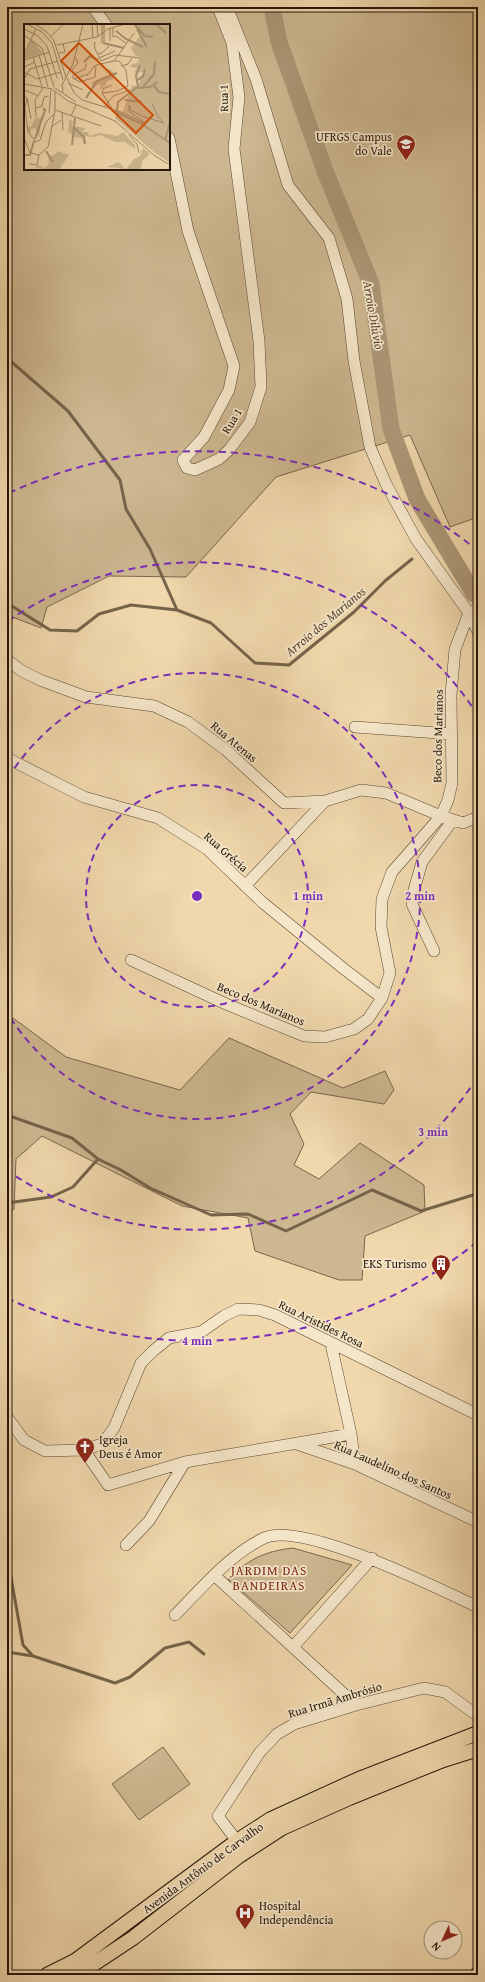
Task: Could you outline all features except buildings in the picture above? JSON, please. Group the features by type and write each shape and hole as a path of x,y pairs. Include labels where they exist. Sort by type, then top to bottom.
{"main road":[{"name":"Avenida Antônio de Carvalho","path":"48,1975 75,1961 238,1840 271,1819 359,1778 478,1733"},
{"name":"Avenida Antônio de Carvalho","path":"77,1975 134,1938 239,1856 282,1828 349,1798 443,1760 478,1749"}],"street":[{"path":"93,7 105,24"},
{"name":"Rua 1","path":"170,143 188,231 234,366 229,390 204,437 183,460 187,468 195,470 219,459 229,450 250,422 261,387 258,341 234,149 239,97 232,43 218,7"},
{"path":"227,7 256,78 288,185 329,238 347,299 354,361 370,447 386,484 416,539 473,611 478,632"},
{"name":"Beco dos Marianos","path":"131,960 226,1004 304,1036 325,1037 354,1029 368,1019 382,998 390,973 381,926 382,899 392,872 442,816 452,783 451,695 455,649 473,611"},
{"name":"Rua Atenas","path":"7,660 22,671 40,680 86,697 154,706 188,722 226,750 284,802 325,801 361,790 386,793 453,820"},
{"path":"355,727 452,734"},
{"name":"Rua Grécia","path":"7,758 84,797 158,818 207,849 245,886 344,969 382,998"},
{"path":"245,886 325,801"},
{"path":"434,951 412,904 414,890 422,862 453,820 463,823 478,817"},
{"name":"Rua Aristides Rosa","path":"7,1417 24,1440 45,1451 84,1450 102,1444 114,1428 141,1363 152,1351 169,1338 201,1332 224,1316 238,1309 259,1310 275,1315 331,1344 478,1415"},
{"path":"331,1344 351,1434 355,1464"},
{"name":"Rua Laudelino dos Santos","path":"84,1450 108,1485 185,1462 351,1434"},
{"name":"Rua Laudelino dos Santos","path":"297,1444 355,1464 478,1522"},
{"path":"126,1545 149,1521 185,1462"},
{"path":"175,1615 214,1576 247,1549 265,1538 275,1535 294,1536 372,1558 478,1607"},
{"path":"293,1647 372,1558"},
{"path":"214,1576 356,1705"},
{"name":"Rua Irmã Ambrósio","path":"238,1840 218,1816 260,1752 277,1734 294,1724 356,1705 424,1688 445,1692 478,1716"}],"shaded area":[{"path":"7,7 478,7 478,517 450,527 410,435 276,477 186,577 109,576 47,607 41,628 7,615"},
{"path":"13,1018 66,1057 180,1090 229,1038 343,1088 385,1071 394,1090 384,1104 311,1092 290,1114 304,1144 294,1165 319,1179 360,1143 424,1185 425,1211 365,1236 362,1280 339,1280 255,1251 248,1218 182,1206 42,1136 16,1159 14,1209 7,1216 7,1022"},
{"path":"293,1548 352,1565 290,1633 228,1579 243,1566 258,1557 274,1551"},
{"path":"163,1747 190,1784 139,1820 112,1784"}],"waterway":[{"name":"Arroio Dilúvio","path":"272,7 279,42 325,171 371,284 391,429 417,499 474,594"},
{"path":"7,358 68,411 120,480 126,509 150,549 177,610"},
{"name":"Arroio dos Marianos","path":"7,603 50,630 77,631 99,614 131,605 177,610 211,623 255,663 289,665 354,612 385,581 412,559"},
{"path":"7,1115 72,1138 98,1159 121,1170 150,1188 211,1215 248,1214 286,1231 372,1190 421,1211 473,1195 478,1196"},
{"path":"7,1203 51,1197 73,1187 98,1159"},
{"path":"7,1555 23,1645 33,1656 115,1683 130,1677 165,1648 189,1642 204,1654"},
{"path":"7,1652 33,1656"}],"place":[{"name":"UFRGS Campus do Vale","path":"406,161"},
{"name":"EKS Turismo","path":"441,1281"},
{"name":"Igreja Deus é Amor","path":"85,1464"},
{"name":"Hospital Independência","path":"245,1930"}],"district":[{"name":"JARDIM DAS BANDEIRAS","path":"269,1578"}]}
